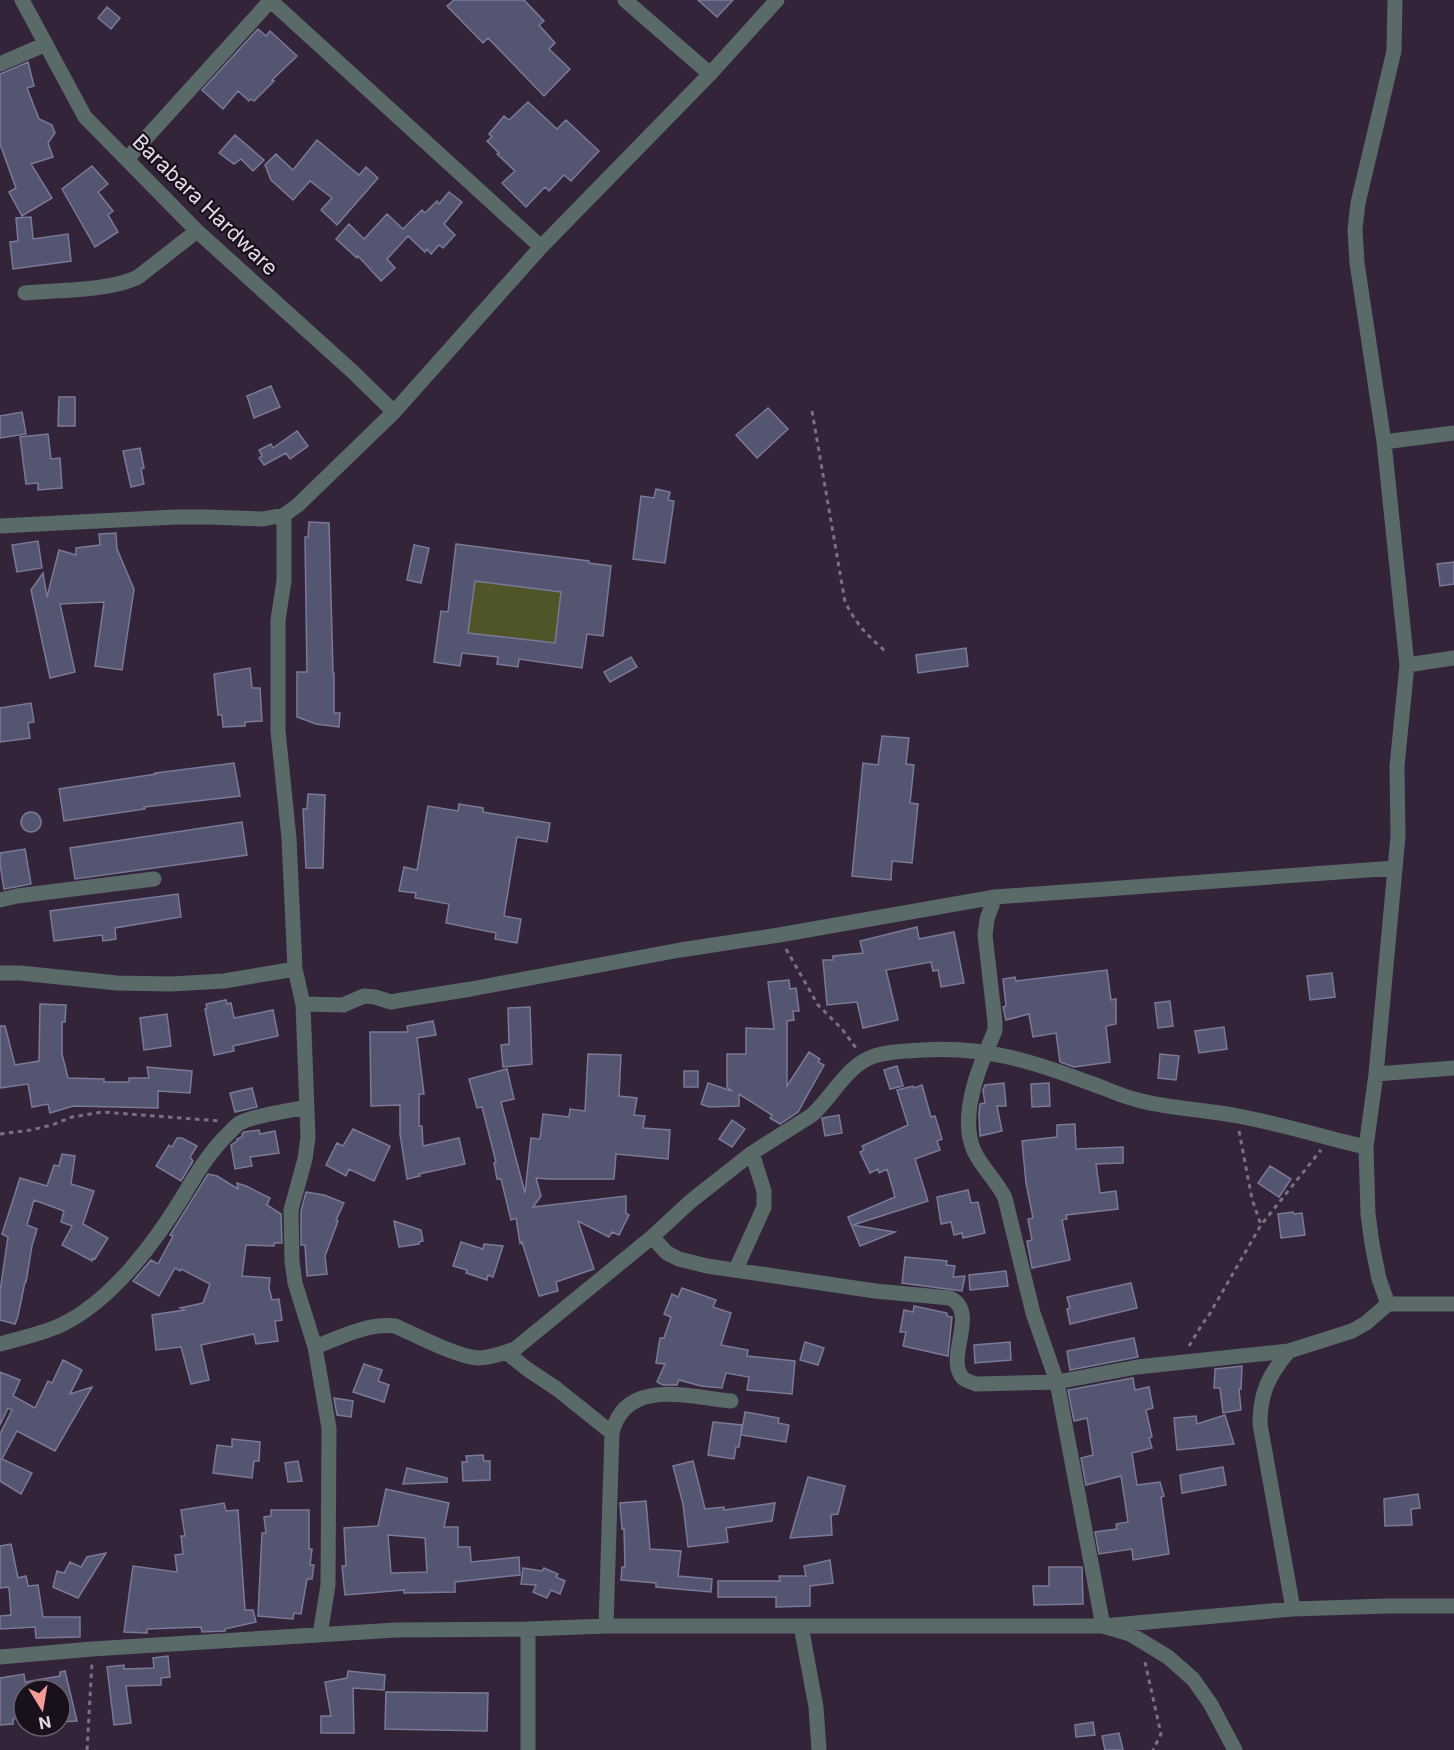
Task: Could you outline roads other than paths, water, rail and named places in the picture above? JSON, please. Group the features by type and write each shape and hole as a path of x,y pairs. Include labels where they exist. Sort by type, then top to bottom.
{"street":[{"name":"Barabara Hardware","path":"22,0 85,117 197,231 394,412"},
{"path":"127,159 271,0 541,247"},
{"path":"625,0 710,74"},
{"path":"0,526 198,517 263,519 284,515 298,505 394,412 541,247 710,74 777,0"},
{"path":"1388,1304 1379,1279 1372,1244 1368,1214 1366,1148 1376,1074 1398,836 1397,766 1407,665 1384,442 1357,263 1355,229 1358,203 1394,51 1395,0"},
{"path":"0,64 46,44"},
{"path":"25,293 114,285 130,281 197,231"},
{"path":"1384,442 1454,433"},
{"path":"284,515 284,581 278,620 278,731 289,838 295,969 303,1004 308,1137 305,1159 291,1210 292,1251 296,1283 315,1347 329,1428 328,1585 320,1635"},
{"path":"1407,665 1454,658"},
{"path":"303,1004 343,1005 364,996 391,1002 995,897 1395,868"},
{"path":"0,900 37,893 154,879"},
{"path":"995,897 987,919 985,935 995,1022 992,1039 970,1101 969,1136 977,1156 1005,1198 1033,1313 1057,1382 1103,1626"},
{"path":"0,973 117,983 171,984 224,981 295,969"},
{"path":"315,1347 360,1329 383,1324 395,1326 464,1355 479,1358 515,1348 652,1238 691,1201 752,1153 812,1115 821,1107 831,1091 861,1061 876,1055 899,1051 942,1049 986,1052 1016,1058 1157,1105 1237,1116 1366,1148"},
{"path":"1376,1074 1454,1068"},
{"path":"0,1344 59,1326 85,1312 112,1288 154,1238 202,1164 221,1140 239,1123 306,1107"},
{"path":"736,1269 764,1207 764,1191 752,1153"},
{"path":"652,1238 667,1253 679,1259 707,1266 875,1291 950,1298 958,1303 963,1312 958,1357 959,1373 965,1380 976,1384 1057,1382 1181,1361 1288,1351 1352,1331 1366,1323 1388,1304 1454,1304"},
{"path":"1288,1351 1273,1370 1265,1390 1260,1406 1260,1424 1293,1609"},
{"path":"506,1352 612,1433"},
{"path":"606,1626 614,1422 626,1406 642,1396 655,1394 731,1401"},
{"path":"0,1657 396,1630 606,1626 1103,1626 1293,1609 1454,1606"},
{"path":"801,1626 816,1707 819,1750"},
{"path":"1103,1626 1130,1634 1168,1657 1193,1679 1210,1703 1235,1750"},
{"path":"528,1629 528,1750"}]}
